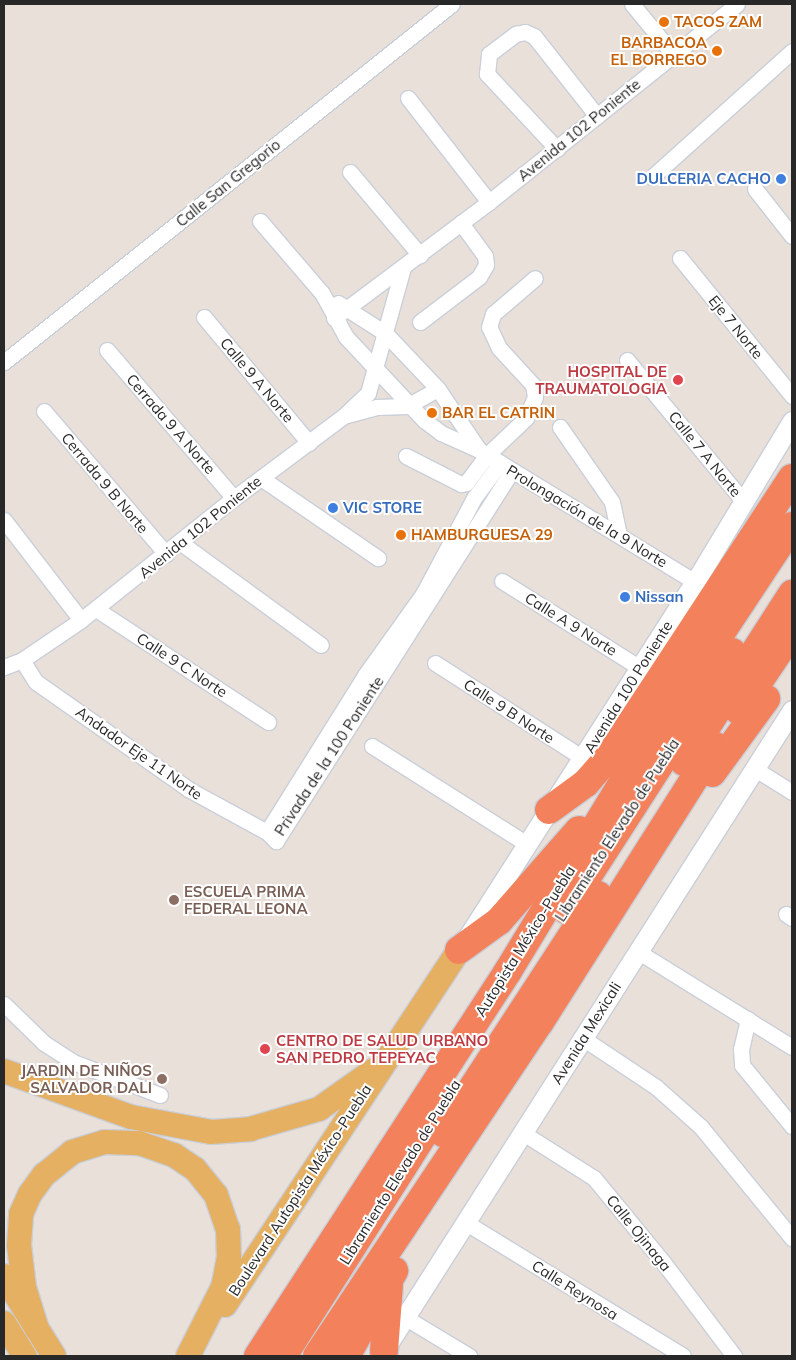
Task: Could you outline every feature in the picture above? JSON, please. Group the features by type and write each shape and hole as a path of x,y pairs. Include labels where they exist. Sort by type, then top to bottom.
{"highway":[{"path":"549,810 586,783 617,745 792,478"},
{"name":"Autopista México-Puebla","path":"258,1356 508,971 629,772 792,526"},
{"name":"Libramiento Elevado de Puebla","path":"282,1356 792,558"},
{"name":"Libramiento Elevado de Puebla","path":"302,1356 792,594"},
{"path":"317,1356 540,1022 640,861 792,632"},
{"path":"587,948 658,847 792,666"},
{"path":"459,950 499,921 629,772"},
{"path":"346,1356 389,1279 531,1046 540,1022"},
{"path":"383,1354 397,1317 389,1279"}],"main road":[{"name":"Boulevard Autopista México-Puebla","path":"189,1356 459,950"},
{"path":"4,1071 131,1117 210,1132 250,1129 319,1109 384,1064"},
{"path":"37,1329 24,1287 19,1245 21,1214 30,1194 44,1175 72,1152 105,1142 139,1143 174,1155 195,1169 216,1195 228,1229 229,1257 222,1287 189,1356"},
{"path":"4,1276 54,1356"},
{"path":"4,1323 25,1356"}],"street":[{"name":"Calle San Gregorio","path":"4,362 452,4"},
{"path":"632,4 673,54"},
{"name":"Avenida 102 Poniente","path":"334,318 346,307 420,255 737,4"},
{"path":"557,148 487,74 489,54 516,34 525,32 534,36 597,116"},
{"path":"652,177 792,51"},
{"path":"408,98 488,202"},
{"path":"350,172 420,255"},
{"path":"755,189 792,236"},
{"path":"260,221 322,293 346,337 376,367"},
{"path":"420,322 479,277 486,265 484,256 461,223"},
{"name":"Eje 7 Norte","path":"680,258 792,396"},
{"name":"Avenida 102 Poniente","path":"4,667 22,660 96,609 181,543 234,498 345,415 368,393 403,268"},
{"path":"406,456 461,484 470,478 483,452 526,418 535,397 533,385 499,348 490,327 494,314 535,278"},
{"path":"322,293 385,333"},
{"name":"Calle 9 A Norte","path":"204,317 309,443"},
{"name":"Prolongación de la 9 Norte","path":"385,333 438,389 483,452"},
{"name":"Cerrada 9 A Norte","path":"107,350 234,498"},
{"name":"Calle 7 A Norte","path":"627,360 744,502"},
{"name":"Prolongación de la 9 Norte","path":"376,367 407,406 441,433 483,452 694,582"},
{"path":"345,415 382,407 407,406 438,389"},
{"name":"Cerrada 9 B Norte","path":"44,411 166,554"},
{"name":"Avenida 100 Poniente","path":"459,950 640,668 744,502 792,421"},
{"path":"560,427 612,502 619,535"},
{"name":"Privada de la 100 Poniente","path":"267,832 276,841 506,467"},
{"path":"261,478 378,558"},
{"path":"4,520 81,620"},
{"path":"181,543 321,645"},
{"name":"Calle A 9 Norte","path":"502,581 640,668"},
{"name":"Calle 9 C Norte","path":"96,609 268,722"},
{"name":"Andador Eje 11 Norte","path":"22,660 36,682 156,767 195,794 267,832"},
{"name":"Calle 9 B Norte","path":"435,663 583,758"},
{"name":"Avenida Mexicali","path":"397,1317 468,1224 637,951 792,710"},
{"path":"372,746 527,844"},
{"path":"755,769 792,792"},
{"path":"637,951 792,1047"},
{"path":"4,1004 44,1044 73,1062 160,1095"},
{"path":"748,1019 741,1049 742,1065 792,1126"},
{"path":"584,1039 656,1087 701,1128 792,1238"},
{"name":"Calle Ojinaga","path":"523,1133 594,1178 663,1262 734,1356"},
{"name":"Calle Reynosa","path":"468,1224 683,1356"},
{"path":"397,1317 469,1356"}],"place":[{"name":"TACOS ZAM","path":"664,22"},
{"name":"BARBACOA EL BORREGO","path":"717,51"},
{"name":"DULCERIA CACHO","path":"781,179"},
{"name":"HOSPITAL DE TRAUMATOLOGIA","path":"678,380"},
{"name":"BAR EL CATRIN","path":"432,413"},
{"name":"VIC STORE","path":"333,508"},
{"name":"HAMBURGUESA 29","path":"401,535"},
{"name":"Nissan","path":"625,597"},
{"name":"ESCUELA PRIMA FEDERAL LEONA","path":"174,900"},
{"name":"CENTRO DE SALUD URBANO SAN PEDRO TEPEYAC","path":"265,1049"},
{"name":"JARDIN DE NIÑOS SALVADOR DALI","path":"162,1079"}]}
